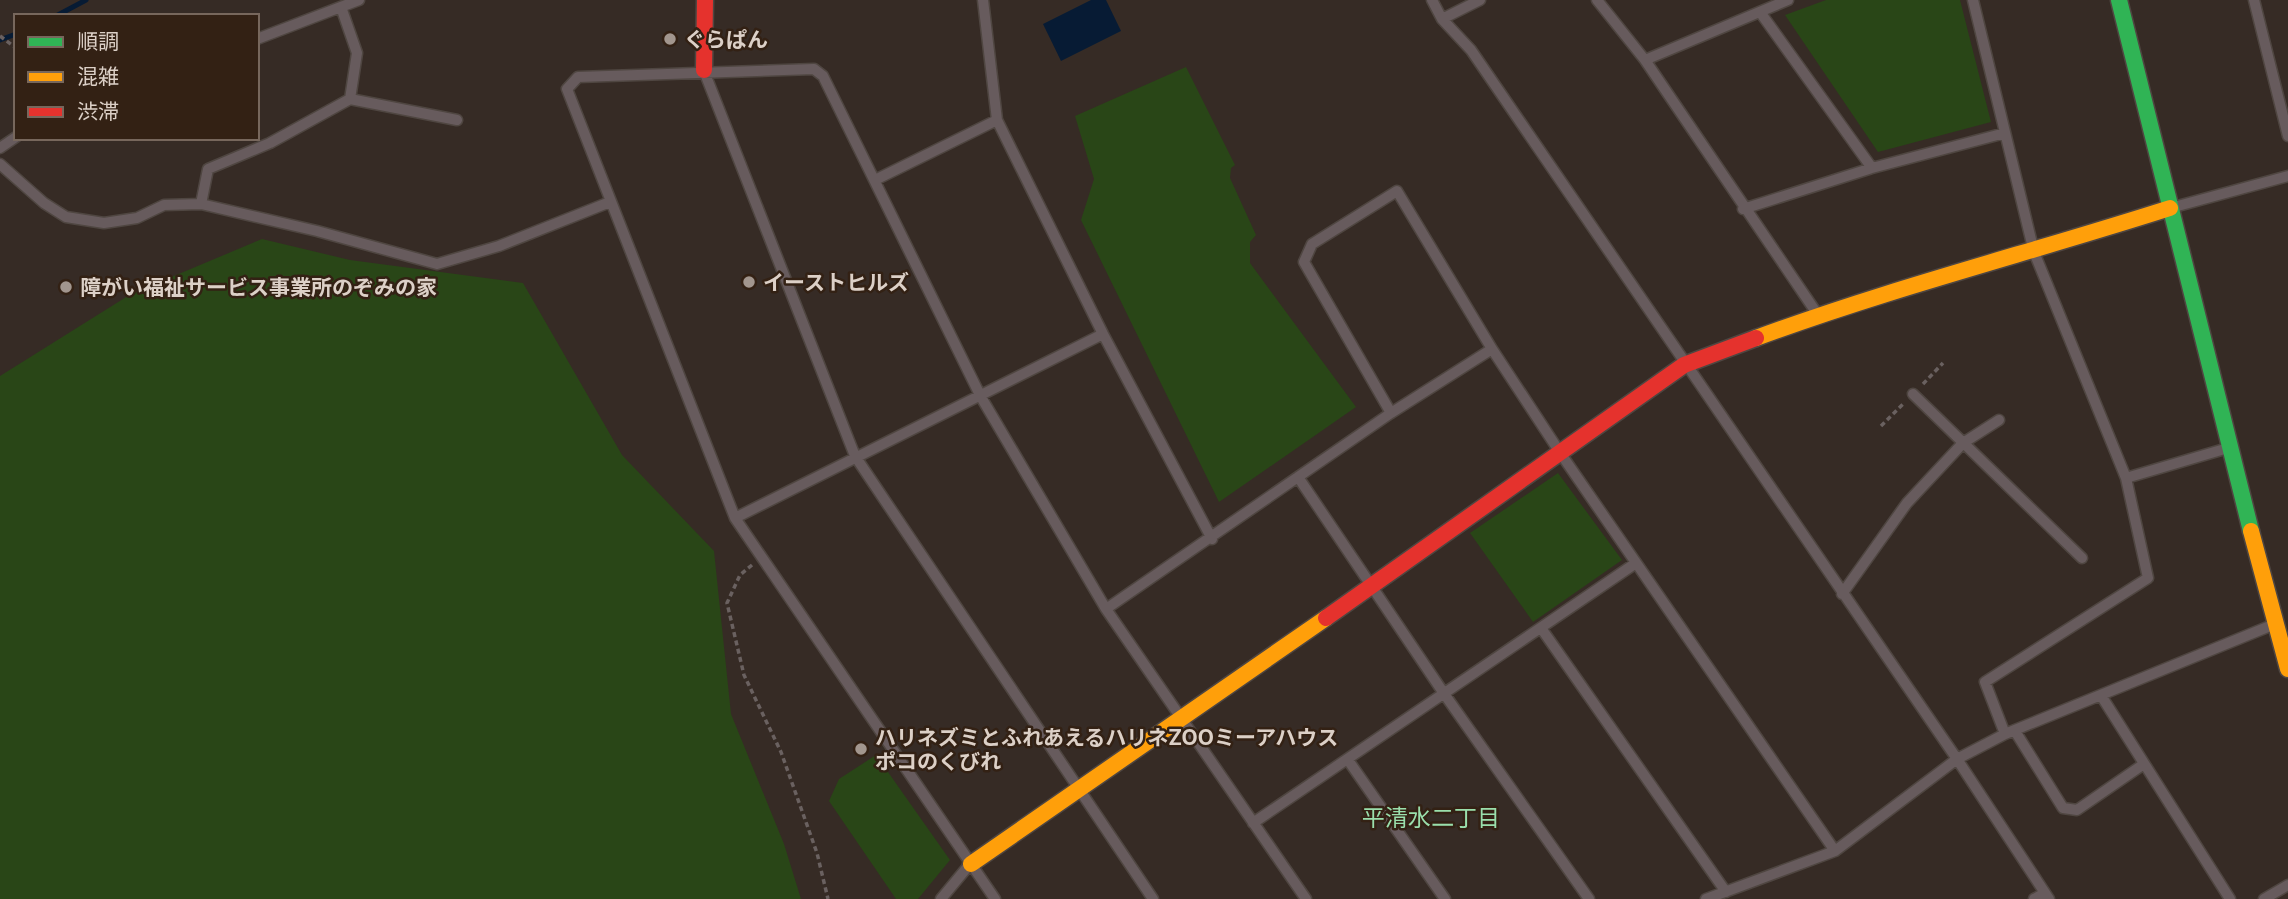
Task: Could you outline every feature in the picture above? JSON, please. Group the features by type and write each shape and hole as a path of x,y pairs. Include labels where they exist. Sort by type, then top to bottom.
{"street":[{"path":"704,70 705,0"},
{"path":"2119,0 2229,448 2281,622 2288,669"},
{"path":"971,864 1561,454 1684,365 1818,315 2034,253 2170,208"}],"lane":[{"path":"259,38 359,0"},
{"path":"983,0 997,120 1102,334 1212,539"},
{"path":"1432,0 1442,19 1471,50 1684,365 1957,759 2047,896 2034,899"},
{"path":"1442,19 1480,0"},
{"path":"1597,0 1645,60 1743,209 1818,315"},
{"path":"1645,60 1788,0"},
{"path":"1973,0 2034,253 2126,478 2148,578 1985,682 2010,732 2063,808 2077,810 2144,764"},
{"path":"2254,0 2288,136"},
{"path":"341,8 357,52 350,99"},
{"path":"1760,12 1872,168"},
{"path":"995,899 735,518 567,89 578,77 704,70 814,69 823,76 981,397 1106,609 1306,899"},
{"path":"704,70 855,457 1076,789 1153,899"},
{"path":"201,204 208,169 270,143 350,99 457,120"},
{"path":"875,180 997,120"},
{"path":"1743,209 1872,168 2005,133"},
{"path":"0,164 44,204 66,217 104,223 137,218 164,205 201,204 317,231 437,264 499,246 610,202"},
{"path":"2170,208 2288,176"},
{"path":"1391,413 1304,262 1312,244 1397,191 1492,349 1561,454 1835,851"},
{"path":"735,518 1102,334"},
{"path":"1106,609 1212,539 1391,413 1492,349"},
{"path":"1913,394 2082,558"},
{"path":"1842,594 1907,503 1963,443 1999,420"},
{"path":"2126,478 2229,448"},
{"path":"1298,477 1445,695 1589,899"},
{"path":"1253,823 1445,695 1636,562"},
{"path":"1706,899 1835,851 1957,759 2010,732 2281,622"},
{"path":"1541,628 1726,892"},
{"path":"2102,696 2230,899"},
{"path":"1348,760 1445,899"},
{"path":"942,899 971,864"},
{"path":"2264,899 2288,885"}],"path":[{"path":"761,556 740,575 727,603 744,675 781,752 817,853 828,899"}],"green space":[{"path":"1826,0 1960,0 1991,122 1878,152 1785,15"},
{"path":"1186,67 1235,165 1231,168 1230,178 1256,235 1250,242 1250,263 1356,407 1219,502 1081,220 1094,179 1075,116"},
{"path":"262,239 350,260 523,283 622,455 714,551 731,714 784,844 801,899 0,899 0,376 131,294"},
{"path":"1558,473 1622,560 1533,622 1470,533"},
{"path":"876,755 950,860 918,899 896,899 829,801 839,779"}],"water":[{"path":"1091,0 1106,0 1121,31 1061,61 1043,24"}],"waterway":[{"path":"60,14 86,0"},
{"path":"0,40 14,35"}],"traffic: fast":[{"path":"2119,0 2251,531"}],"traffic: slow":[{"path":"1756,338 1910,286 2170,208"},
{"path":"2251,531 2288,669"},
{"path":"971,864 1326,618"}],"traffic: jam":[{"path":"704,70 705,0"},
{"path":"1326,618 1684,365 1756,338"}],"place":[{"name":"ぐらぱん","path":"670,39"},
{"name":"イーストヒルズ","path":"749,282"},
{"name":"障がい福祉サービス事業所のぞみの家","path":"66,287"},
{"name":"ハリネズミとふれあえるハリネZOOミーアハウス ポコのくびれ","path":"861,749"}],"district":[{"name":"平清水二丁目","path":"1431,818"}]}
